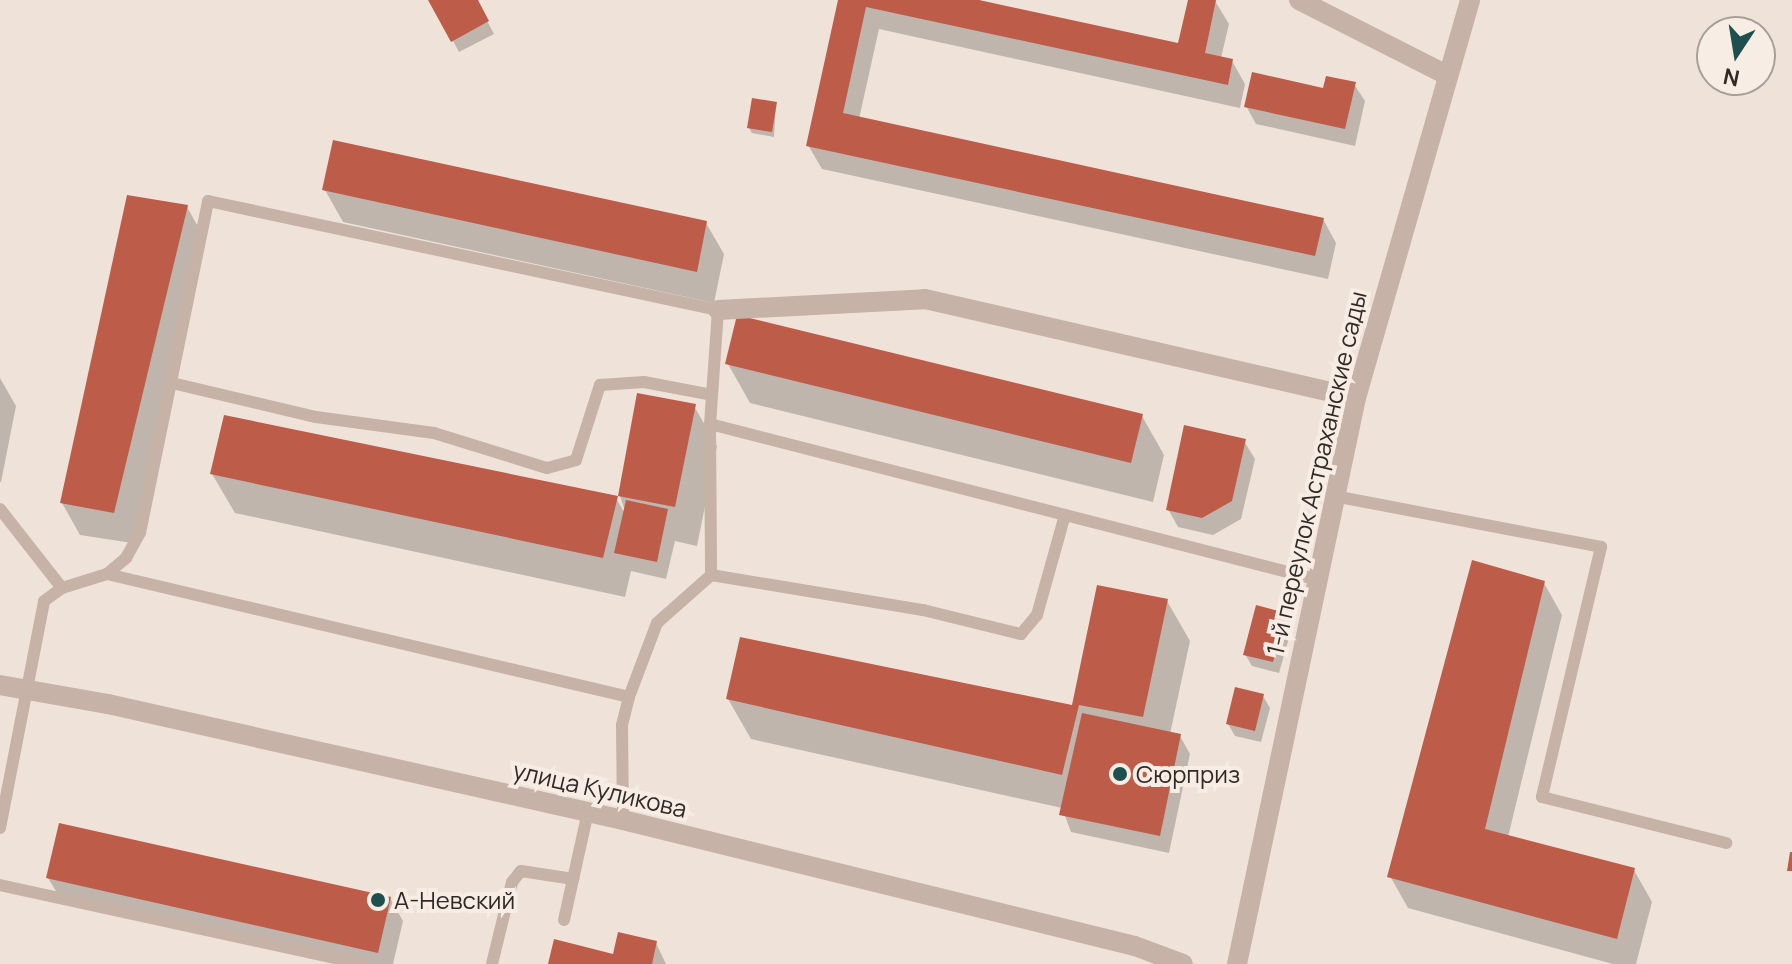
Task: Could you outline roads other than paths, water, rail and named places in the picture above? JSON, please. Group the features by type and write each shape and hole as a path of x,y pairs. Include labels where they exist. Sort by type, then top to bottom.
{"street":[{"path":"1299,0 1447,75"},
{"name":"1-й переулок Астраханские сады","path":"1237,964 1315,579 1356,398 1470,0"},
{"path":"718,310 925,299 1356,398"},
{"name":"улица Куликова","path":"0,685 108,704 623,820 1135,946 1183,964"}],"lane":[{"path":"0,828 44,601 62,588 107,574 126,558 140,533 208,201 718,310 710,424 711,575 657,623 629,697 622,725 623,820"},
{"path":"172,383 316,417 434,433 547,468 576,460 600,385 644,382 712,395"},
{"path":"710,424 1315,579"},
{"path":"1334,496 1601,547 1542,797 1726,843"},
{"path":"0,509 62,588"},
{"path":"711,575 894,604 1021,634 1037,615 1065,515"},
{"path":"107,574 629,697"},
{"path":"564,920 588,812"},
{"path":"492,964 512,882 521,871 573,879"},
{"path":"0,885 361,964"}],"place":[{"name":"Сюрприз","path":"1120,774"},
{"name":"А-Невский","path":"378,900"}]}
